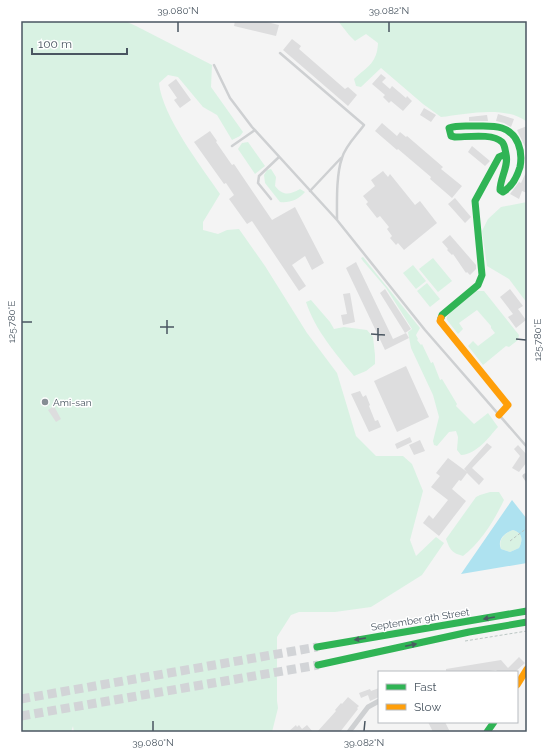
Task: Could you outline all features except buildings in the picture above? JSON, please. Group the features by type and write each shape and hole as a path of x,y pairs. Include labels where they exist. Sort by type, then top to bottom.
{"main road":[{"path":"454,126 486,126 503,128 510,131 519,145 521,154 520,166 515,180 507,190 503,192 500,190 500,184 507,162 506,154 502,142 498,139 490,137 455,137 451,136 448,131 449,128 454,126"},
{"path":"499,415 508,405 440,321 442,315 478,285 482,275 475,201 499,157 506,154"},
{"name":"September 9th Street","path":"317,647 527,611"},
{"name":"September 9th Street","path":"318,665 469,632 527,622"},
{"path":"518,684 527,669"},
{"path":"488,732 493,723"}],"street":[{"path":"349,732 368,707 378,702"}],"lane":[{"path":"280,53 364,125 346,149 342,158 337,220"},
{"path":"214,65 230,98 255,130 337,220 425,330 527,447"},
{"path":"232,146 255,130"},
{"path":"271,199 258,183 259,176 280,158"},
{"path":"310,191 342,158"}],"path":[{"path":"510,541 527,528"}],"green space":[{"path":"21,21 125,21 212,65 211,87 243,132 240,136 232,140 217,115 203,107 178,77 168,75 159,83 167,110 175,125 193,155 220,194 203,222 203,230 218,234 227,230 239,229 265,266 307,333 337,373 356,436 376,456 403,456 412,464 423,491 410,540 416,556 436,537 444,543 422,575 371,607 335,612 299,612 291,615 277,637 278,708 272,732 74,732 73,726 71,732 21,732"},
{"path":"338,21 527,21 527,122 518,117 497,112 441,117 423,104 381,68 361,87 356,86 354,79 374,60 378,43 366,34 355,41"},
{"path":"248,142 265,166 255,174 238,149 242,143"},
{"path":"271,169 276,177 275,186 281,192 286,194 300,189 305,192 294,200 280,202 265,183 264,175 267,170"},
{"path":"527,202 527,303 509,279 487,266 482,231 488,219 501,207"},
{"path":"363,257 420,328 416,335 417,340 421,345 422,344 431,363 433,362 440,380 442,379 457,404 456,406 474,424 488,413 498,427 482,445 472,452 461,455 457,450 458,437 456,431 449,432 437,446 434,445 433,441 439,417 433,395 411,348 408,332 412,329 386,288 363,261 361,258"},
{"path":"433,258 452,281 438,292 419,269"},
{"path":"413,265 426,281 416,289 403,273"},
{"path":"427,283 440,299 430,307 417,291"},
{"path":"476,291 484,291 519,335 518,340 509,347 506,346 483,365 468,346 473,341 478,346 495,333 491,326 477,310 459,323 463,329 458,334 447,320 447,317 451,312"},
{"path":"311,300 330,322 334,329 344,327 367,330 373,337 375,364 366,371 354,376 320,332 306,302"},
{"path":"490,492 499,492 504,500 496,516 481,538 470,550 463,556 456,554 450,548 446,539 476,497"},
{"path":"513,530 519,533 521,537 519,548 510,552 501,549 500,543 502,537"}],"water":[{"path":"512,500 527,519 527,563 461,574","holes":["510,531 516,531 521,537 519,548 510,552 501,549 500,543 502,537"]}],"tunnel":[{"path":"21,699 317,647"},
{"path":"21,716 318,665"}],"traffic: fast":[{"path":"441,318 442,315 478,285 482,275 475,201 499,157 506,154 507,158 501,181 500,190 503,192 514,181 519,171 521,161 520,149 516,138 507,130 499,127 488,126 455,126 449,128 451,136 455,137 486,136 498,139 504,145 506,154"},
{"path":"317,647 527,611"},
{"path":"318,665 469,632 527,622"},
{"path":"487,732 493,723"}],"traffic: slow":[{"path":"441,318 440,321 508,405 499,415"},
{"path":"518,683 527,669"}],"place":[{"name":"Ami-san","path":"45,402"}]}
